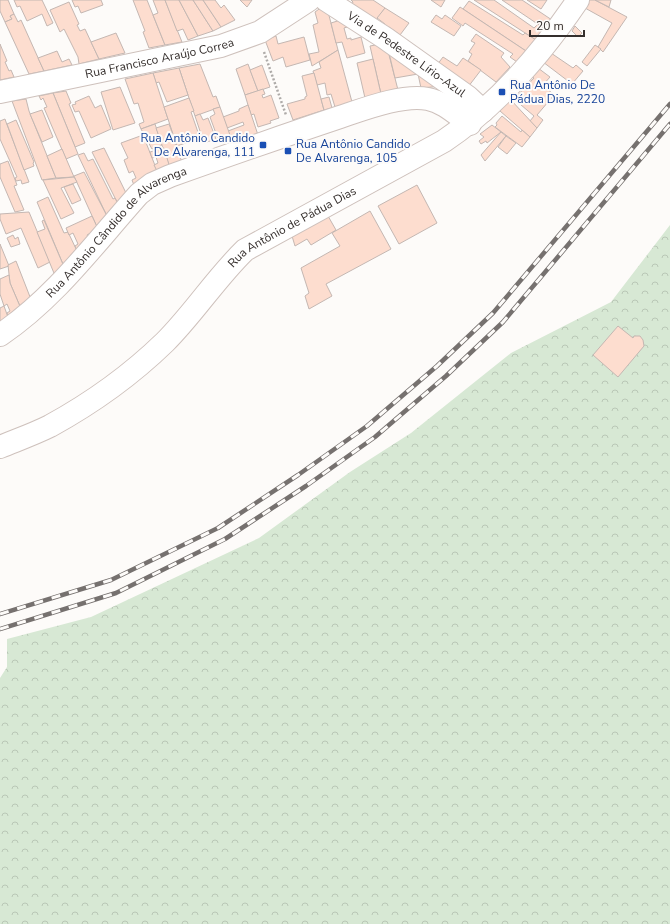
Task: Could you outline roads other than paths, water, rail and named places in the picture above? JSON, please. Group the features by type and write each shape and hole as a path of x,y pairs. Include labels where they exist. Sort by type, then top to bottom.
{"street":[{"name":"Rua Francisco Araújo Correa","path":"0,92 221,46 257,34 309,0"},
{"name":"Via de Pedestre Lírio-Azul","path":"326,0 392,43 468,97 477,117"},
{"name":"Rua Antônio de Pádua Dias","path":"0,447 49,426 110,389 166,341 198,306 232,263 245,250 444,141 477,117 554,35 578,0"},
{"name":"Rua Antônio Cândido de Alvarenga","path":"0,335 44,300 75,268 139,194 152,184 170,176 292,133 368,108 415,97 430,99 477,117"}],"railway":[{"path":"0,614 111,580 218,528 298,475 367,426 437,366 493,313 670,104"},
{"path":"0,629 116,593 225,539 306,486 375,437 446,376 503,322 670,124"}],"place":[{"name":"Rua Antônio De Pádua Dias, 2220","path":"502,92"},
{"name":"Rua Antônio Candido De Alvarenga, 111","path":"263,145"},
{"name":"Rua Antônio Candido De Alvarenga, 105","path":"288,151"}]}
